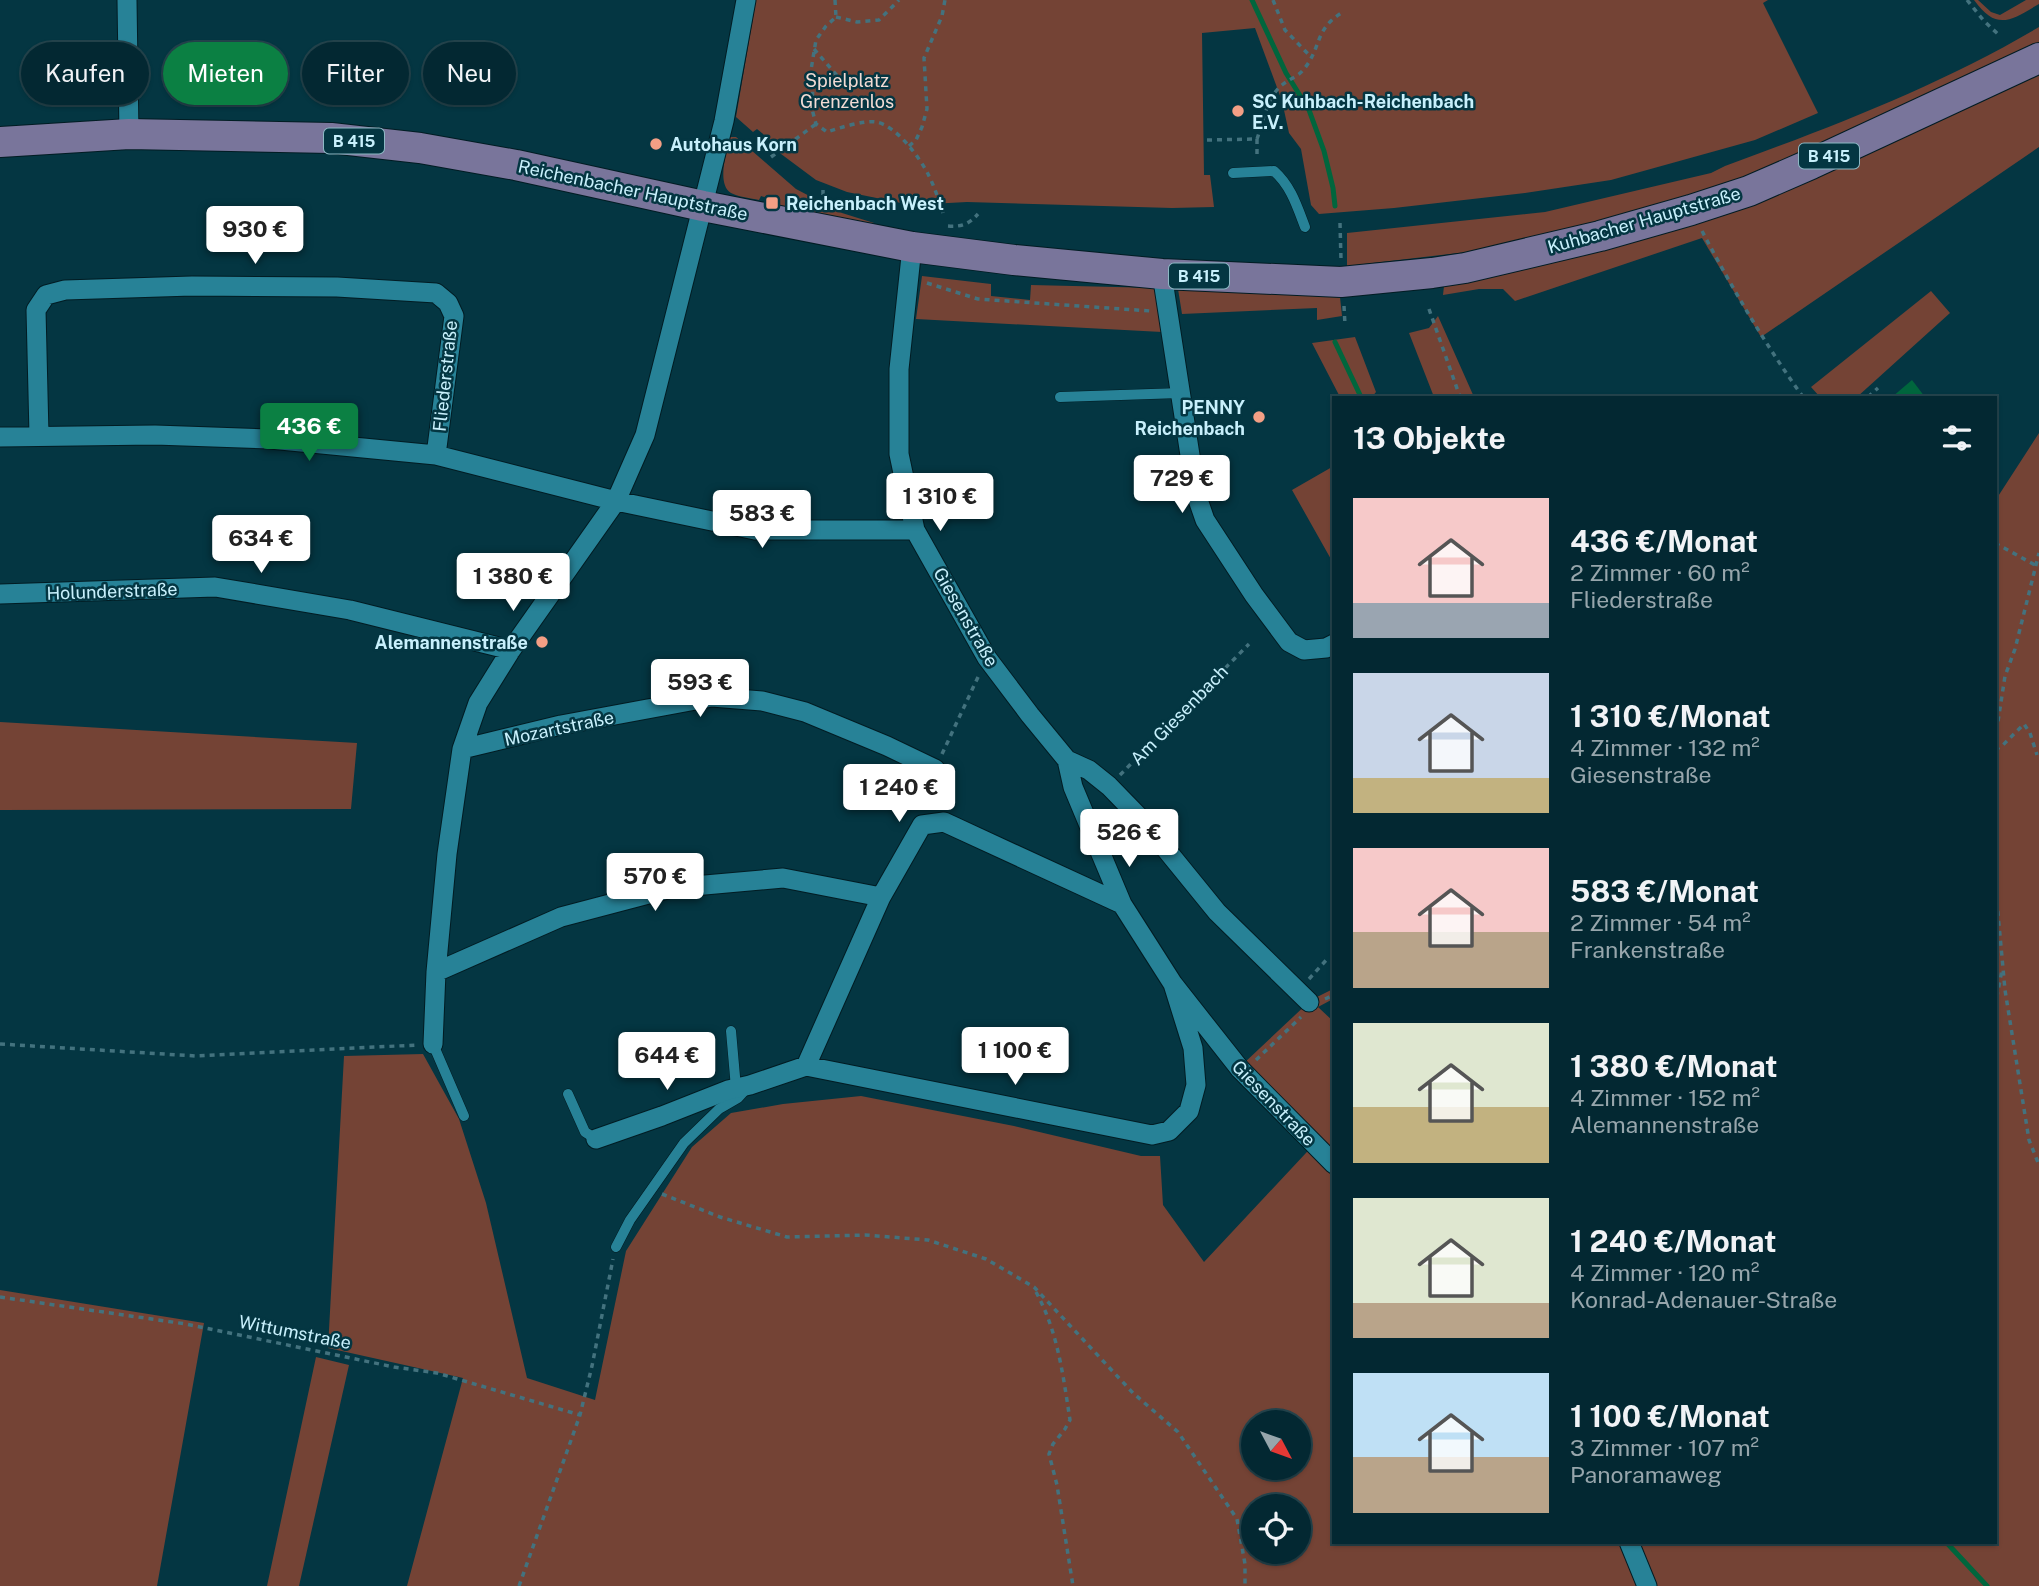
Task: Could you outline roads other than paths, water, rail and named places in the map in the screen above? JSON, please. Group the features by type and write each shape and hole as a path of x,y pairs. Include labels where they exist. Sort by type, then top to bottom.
{"main road":[{"name":"Kuhbacher Hauptstraße","path":"1432,273 1475,266 1600,236 1749,191 2039,58"},
{"name":"Reichenbacher Hauptstraße","path":"0,142 129,134 331,138 420,148 516,165 703,206 912,247 1014,260 1162,274 1340,282 1432,273"}],"street":[{"path":"127,0 129,134"},
{"path":"433,1044 436,972 447,854 461,750 478,703 511,650 616,501 645,435 724,121 746,0"},
{"name":"Giesenstraße","path":"912,247 899,369 899,454 915,530 987,658 1067,760 1089,770 1109,786 1143,821 1217,912 1304,1002"},
{"path":"1162,274 1196,494 1205,520 1254,595 1289,642 1304,650 1332,645"},
{"name":"Fliederstraße","path":"39,435 36,310 46,295 65,290 192,286 337,286 436,293 448,303 454,316 436,454"},
{"name":"Fliederstraße","path":"0,437 155,435 270,439 436,454 616,501 755,530 915,530"},
{"name":"Holunderstraße","path":"0,594 215,587 350,610 511,650"},
{"name":"Mozartstraße","path":"461,750 561,725 712,697 762,701 805,712 935,769"},
{"name":"Giesenstraße","path":"1067,760 1073,787 1122,904 1173,984 1243,1073 1328,1159"},
{"path":"806,1066 881,897 922,825 944,822 1122,904"},
{"path":"436,972 561,917 671,888 783,878 881,897"},
{"path":"596,1139 806,1066 1152,1135 1169,1131 1189,1111 1196,1085 1193,1048 1173,984"},
{"path":"1630,1544 1647,1586"}],"lane":[{"path":"1233,173 1274,171 1284,180 1294,197 1305,227"},
{"path":"1060,397 1181,393"},
{"path":"616,1247 630,1220 684,1143 719,1109 738,1098 743,1086 732,1031"},
{"path":"433,1044 464,1116"},
{"path":"569,1094 585,1132 596,1139"}],"waterway":[{"path":"1252,0 1286,73 1309,110 1324,151 1335,206"},
{"path":"1335,342 1361,396"},
{"path":"1948,1544 1987,1586"}],"place":[{"name":"SC Kuhbach-Reichenbach E.V.","path":"1238,111"},
{"name":"Autohaus Korn","path":"656,144"},
{"name":"Reichenbach West","path":"772,203"},
{"name":"PENNY Reichenbach","path":"1259,417"},
{"name":"Alemannenstraße","path":"542,642"}],"park label":[{"name":"Spielplatz Grenzenlos","path":"847,90"}]}
